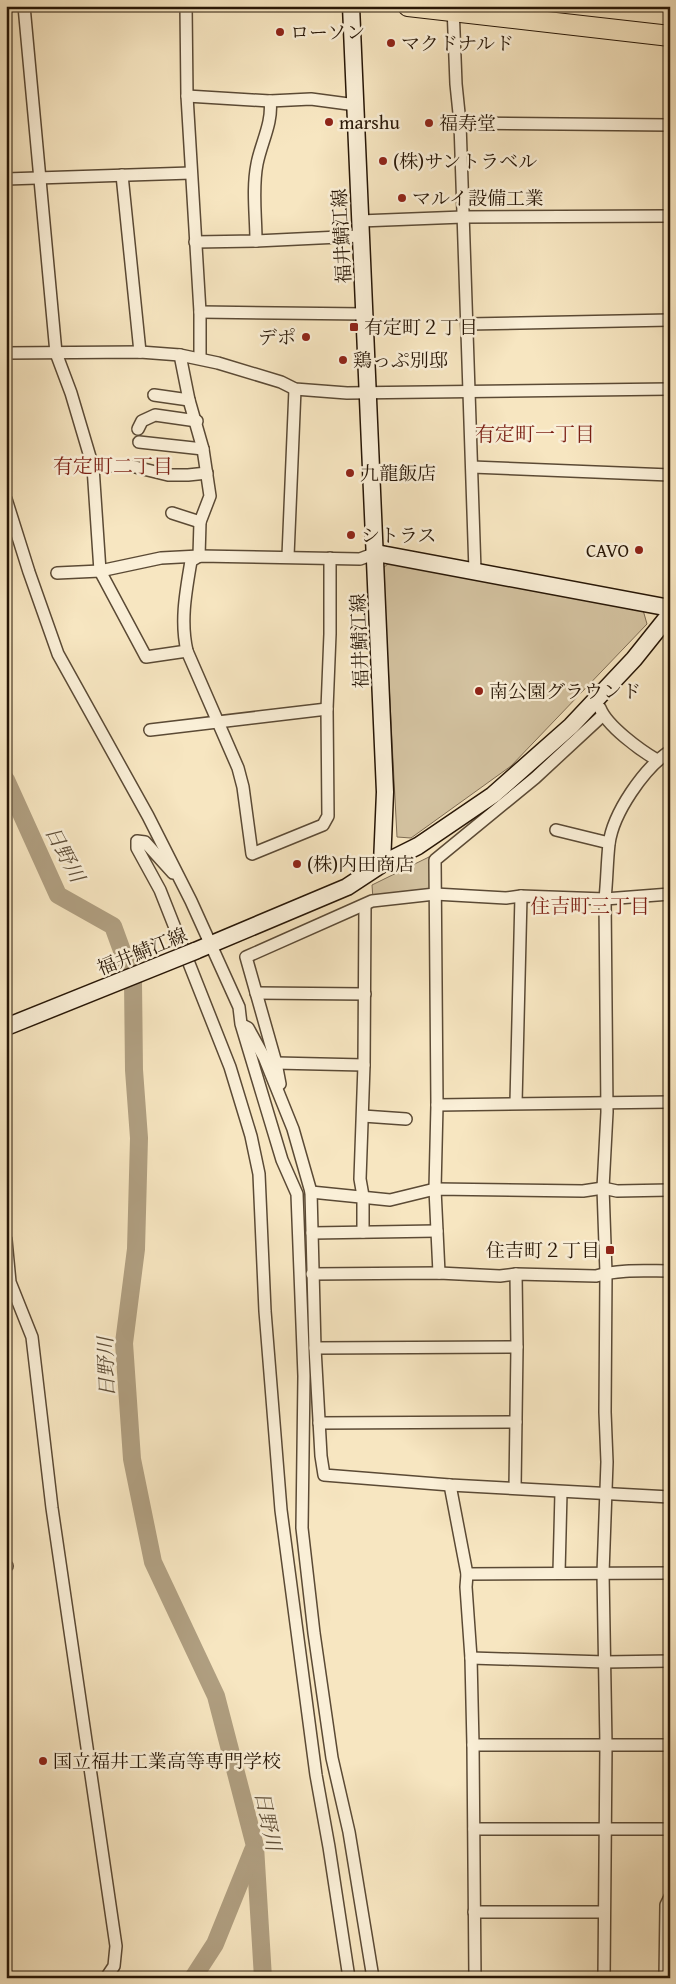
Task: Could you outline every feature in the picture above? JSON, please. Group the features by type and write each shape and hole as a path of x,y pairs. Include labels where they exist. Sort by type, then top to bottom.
{"highway":[{"path":"408,6 453,9 670,36"}],"main road":[{"name":"福井鯖江線","path":"6,1027 211,945 348,887 382,864 385,792 351,6"},
{"path":"376,553 670,608"},
{"path":"382,864 418,846 493,795 571,726 634,659 670,614"}],"street":[{"path":"24,6 56,353 71,393 93,468 100,571 146,656 187,651"},
{"path":"186,6 187,96 200,312 200,358"},
{"path":"453,9 456,84 460,122 468,324 475,571"},
{"path":"187,96 270,100 311,99 356,105"},
{"path":"256,241 255,193 257,164 272,111 270,100"},
{"path":"460,122 670,124"},
{"path":"6,179 39,176 191,173"},
{"path":"122,175 140,352"},
{"path":"195,242 256,241 463,217 670,216"},
{"path":"200,312 365,314"},
{"path":"468,324 670,320"},
{"path":"6,353 140,352 180,355 200,358 281,382 295,389 369,393 670,389"},
{"path":"180,355 189,400 203,449 210,496 200,522 200,556"},
{"path":"288,556 295,389"},
{"path":"154,395 189,400"},
{"path":"138,429 142,421 155,415 196,421"},
{"path":"139,442 203,449"},
{"path":"93,468 128,466 168,475 207,473"},
{"path":"472,468 670,474"},
{"path":"6,499 58,654 148,816 239,1007 241,1024 282,1160 297,1194 304,1376 302,1528 314,1633 332,1758 349,1832 373,1978"},
{"path":"172,513 200,522"},
{"path":"57,573 100,571 161,558 288,556 360,559 376,553"},
{"path":"200,556 191,561 183,615 184,638 187,651 238,768 243,787 252,854 323,825 328,816 327,709 330,634 330,558"},
{"path":"597,699 603,715 633,744 657,760"},
{"path":"150,730 327,709"},
{"path":"439,1273 435,1189 437,1105 435,860 535,778 603,715"},
{"path":"604,1978 603,1912 606,1745 603,1573 607,1462 605,1412 606,1273 603,1188 606,1104 605,899 609,843 618,815 657,760 670,751"},
{"path":"556,830 609,843"},
{"path":"181,882 145,842 137,841 137,848 160,890 230,1067 251,1136 259,1174 265,1311 280,1510 316,1775 349,1978"},
{"path":"283,1105 276,1063 246,957 372,901 435,894 506,898 521,896 605,899 670,894"},
{"path":"516,1103 521,896"},
{"path":"364,1232 363,1196 360,1179 364,1065 365,905"},
{"path":"256,993 364,994"},
{"path":"241,1024 248,1028 264,1058 293,1129 311,1192 315,1348 324,1475 450,1485 670,1498"},
{"path":"276,1063 364,1065"},
{"path":"437,1105 670,1102"},
{"path":"362,1116 406,1119"},
{"path":"311,1192 390,1200 435,1189 583,1191 603,1188 617,1191 670,1190"},
{"path":"312,1232 437,1231"},
{"path":"6,1240 11,1296 32,1338 52,1508 116,1946 114,1966 106,1978"},
{"path":"312,1274 439,1273 500,1276 516,1274 596,1276 606,1273 670,1271"},
{"path":"515,1488 516,1274"},
{"path":"315,1348 517,1347"},
{"path":"319,1423 516,1422"},
{"path":"450,1485 466,1574 471,1658 475,1978"},
{"path":"559,1573 561,1492"},
{"path":"466,1574 670,1573"},
{"path":"471,1658 605,1662 670,1661"},
{"path":"473,1745 670,1745"},
{"path":"474,1829 670,1829"},
{"path":"665,1978 666,1904 670,1897"},
{"path":"474,1912 603,1912"}],"shaded area":[{"name":"南公園グラウンド","path":"395,558 643,610 647,624 511,766 411,838 397,837 383,568"},
{"path":"433,855 433,893 373,899 372,885"}],"waterway":[{"name":"日野川","path":"6,780 58,895 113,926 133,981 134,1070 139,1138 136,1249 124,1343 132,1459 153,1562 216,1696 255,1846 263,1978"},
{"path":"193,1978 215,1944 253,1850"}],"place":[{"name":"ローソン","path":"280,32"},
{"name":"マクドナルド","path":"391,43"},
{"name":"marshu","path":"329,122"},
{"name":"福寿堂","path":"429,123"},
{"name":"(株)サントラベル","path":"383,161"},
{"name":"マルイ設備工業","path":"402,198"},
{"name":"有定町２丁目","path":"354,327"},
{"name":"デポ","path":"306,337"},
{"name":"鶏っぷ別邸","path":"343,360"},
{"name":"九龍飯店","path":"350,473"},
{"name":"シトラス","path":"351,535"},
{"name":"CAVO","path":"639,550"},
{"name":"南公園グラウンド","path":"479,691"},
{"name":"(株)内田商店","path":"297,864"},
{"name":"住吉町２丁目","path":"610,1250"},
{"name":"国立福井工業高等専門学校","path":"43,1761"}],"district":[{"name":"有定町一丁目","path":"535,434"},
{"name":"有定町二丁目","path":"113,466"},
{"name":"住吉町三丁目","path":"590,906"}]}
